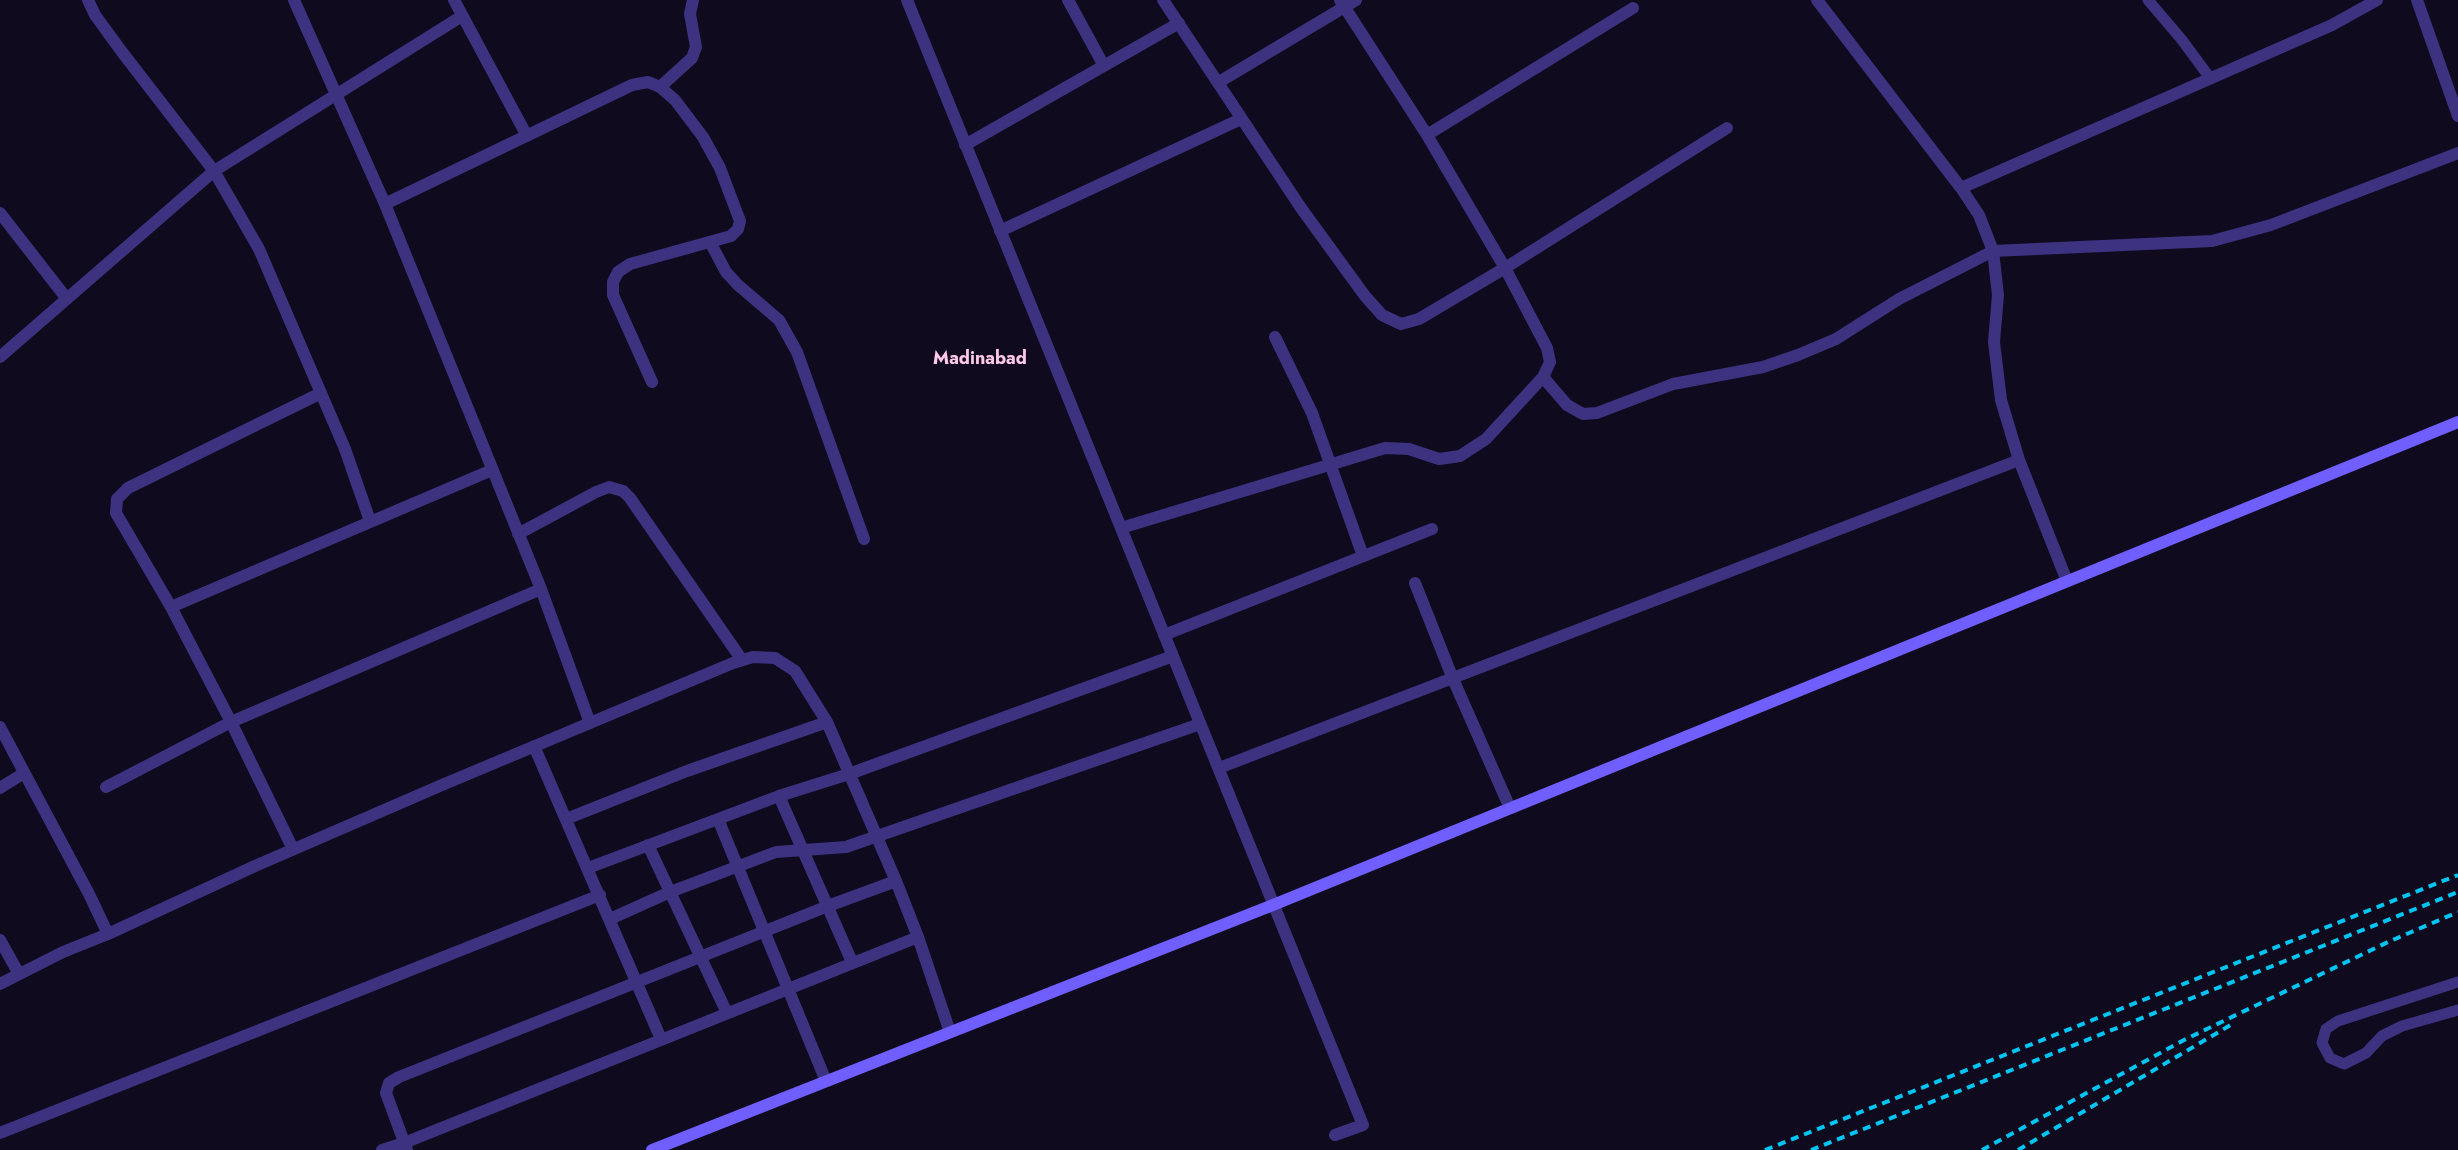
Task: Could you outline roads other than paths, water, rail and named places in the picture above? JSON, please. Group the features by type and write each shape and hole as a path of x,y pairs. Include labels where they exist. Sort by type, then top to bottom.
{"street":[{"path":"88,0 95,15 111,37 214,171 259,250 345,449 370,521"},
{"path":"294,0 385,204 542,589 590,723"},
{"path":"454,0 527,136"},
{"path":"660,87 692,58 696,47 690,14 693,0"},
{"path":"907,0 1363,1126 1335,1135"},
{"path":"1068,0 1104,66"},
{"path":"1163,0 1301,208 1365,296 1382,315 1401,324 1419,319 1506,268 1727,128"},
{"path":"1817,0 1961,188 1979,215 1993,251 1998,294 1994,342 2001,400 2019,460 2068,581"},
{"path":"1961,188 2332,25 2377,0"},
{"path":"2417,0 2458,116"},
{"path":"1121,528 1385,448 1409,449 1439,459 1460,456 1486,439 1543,377 1550,362 1547,348 1506,268 1347,2 1218,82"},
{"path":"1427,135 1633,8"},
{"path":"0,357 214,171 462,16"},
{"path":"965,145 1180,23"},
{"path":"385,204 632,85 648,82 660,87 674,100 703,137 720,168 740,221 738,229 731,236 630,264 618,272 613,282 613,295 652,382"},
{"path":"1000,231 1241,119"},
{"path":"1543,377 1567,405 1583,414 1596,413 1673,384 1763,367 1798,355 1836,339 1907,294 1993,251 2212,241 2271,225 2458,153"},
{"path":"0,213 67,299"},
{"path":"710,242 726,272 738,285 779,320 797,352 864,539"},
{"path":"1274,337 1312,413 1363,556"},
{"path":"293,849 231,722 171,607 116,513 117,499 128,488 321,393"},
{"path":"652,1150 1274,905 2458,422"},
{"path":"1219,768 2019,460"},
{"path":"171,607 492,470"},
{"path":"518,534 596,492 609,487 623,491 630,498 742,660"},
{"path":"1164,635 1432,529"},
{"path":"1415,583 1453,679 1510,808"},
{"path":"106,786 231,722 542,589"},
{"path":"588,868 779,796 849,774 1173,656"},
{"path":"0,984 63,952 108,934 293,849 534,746 742,660 775,658 795,671 827,722 896,881 918,937 950,1032"},
{"path":"566,819 687,771 827,722"},
{"path":"610,919 670,892 776,852 802,848 846,847 1200,724"},
{"path":"0,727 89,894 108,934"},
{"path":"534,746 638,981 661,1039"},
{"path":"0,788 24,773"},
{"path":"779,796 852,962"},
{"path":"718,819 826,1081"},
{"path":"648,845 727,1013"},
{"path":"406,1147 386,1093 389,1083 399,1077 828,906 896,881"},
{"path":"0,1133 600,895"},
{"path":"382,1150 406,1147 661,1039 918,937"},
{"path":"0,940 19,974"}],"lane":[{"path":"2148,0 2182,40 2210,78"},
{"path":"2458,982 2338,1020 2326,1029 2322,1043 2330,1058 2344,1064 2366,1053 2382,1036 2402,1026 2458,1010"}],"railway":[{"path":"1765,1150 2458,875"},
{"path":"1811,1150 2458,892"},
{"path":"1982,1150 2184,1040 2388,942 2458,912"},
{"path":"2018,1150 2234,1023"}],"district":[{"name":"Madinabad","path":"980,360"}]}
